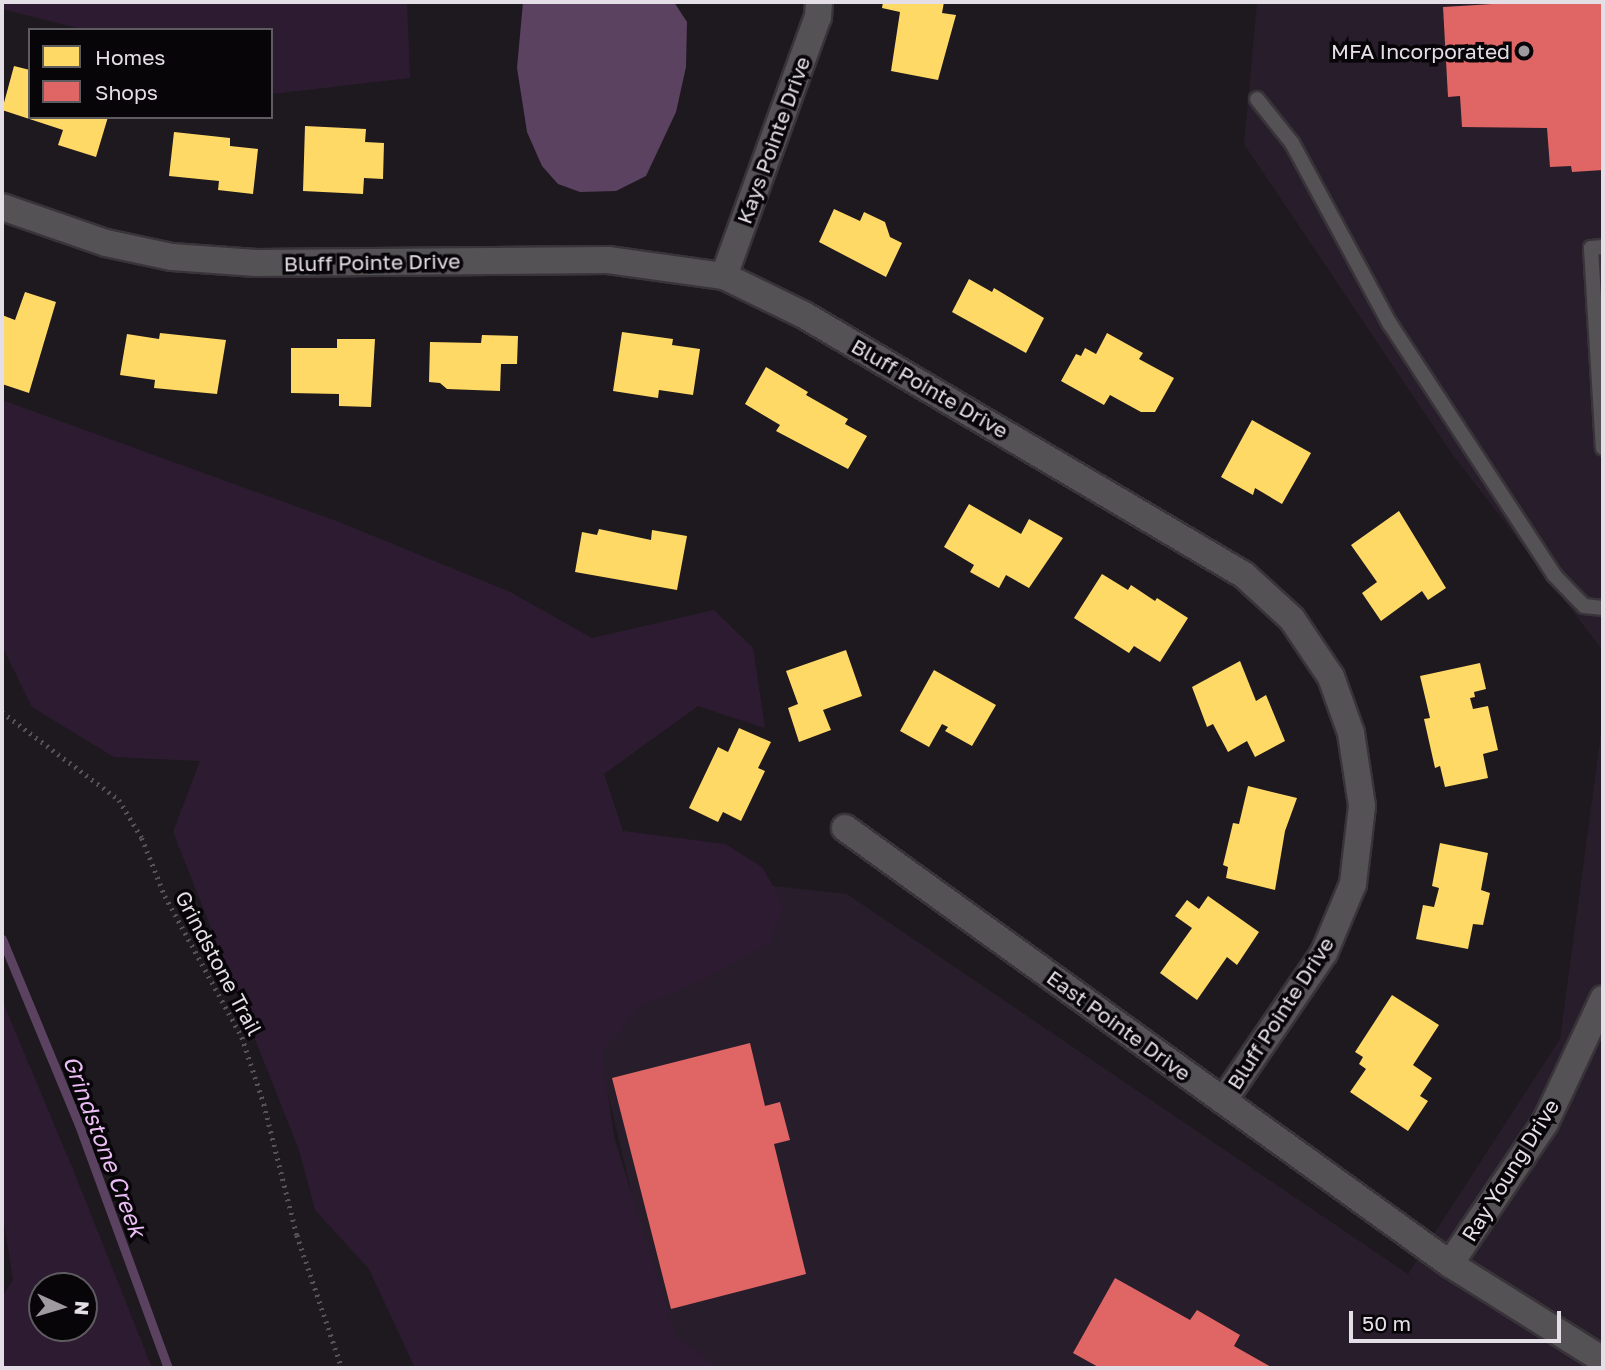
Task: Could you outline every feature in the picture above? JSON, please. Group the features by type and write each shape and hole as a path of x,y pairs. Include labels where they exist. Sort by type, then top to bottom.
{"street":[{"name":"Kays Pointe Drive","path":"724,276 819,2"},
{"name":"Bluff Pointe Drive","path":"2,207 106,243 172,257 256,263 608,260 724,276 804,315 1244,575 1292,619 1331,677 1351,733 1362,806 1353,884 1324,953 1223,1101"},
{"name":"East Pointe Drive","path":"845,828 1450,1264 1603,1360"},
{"name":"Ray Young Drive","path":"1450,1264 1545,1123 1602,1008"}],"lane":[{"path":"1257,99 1292,143 1390,324 1554,575 1584,606 1603,608"},
{"path":"1603,247 1591,248 1603,448"}],"path":[{"name":"Grindstone Trail","path":"2,712 119,800 142,838 165,897 242,1037 298,1235 342,1368"}],"shaded area":[{"path":"2,2 407,2 410,78 273,94 273,28 77,28 2,9"},
{"path":"523,2 674,2 687,22 686,67 676,112 646,176 616,191 580,192 558,184 542,166 527,132 517,68"},
{"path":"1257,2 1603,2 1603,651 1450,451 1244,144"},
{"path":"2,400 339,522 510,592 592,638 714,610 753,648 765,728 698,706 604,774 623,831 725,844 762,867 784,905 771,942 704,980 641,1006 602,1052 614,1137 676,1336 719,1368 415,1368 369,1269 315,1210 299,1150 173,832 200,761 114,757 32,707 2,646"},
{"path":"1603,718 1603,1368 673,1368 553,862 847,894 1408,1274 1560,1039"},
{"path":"2,1000 152,1368 2,1368 2,1297 13,1280 2,1210"}],"building: Homes":[{"path":"883,2 944,2 942,13 956,15 938,80 891,71 900,12 882,8"},
{"path":"14,66 28,70 28,119 2,110"},
{"path":"29,119 107,119 96,157 58,145 63,130"},
{"path":"305,126 366,129 365,142 384,143 383,179 364,178 363,194 303,191"},
{"path":"174,132 230,138 230,146 258,149 253,194 218,190 219,181 169,176"},
{"path":"834,209 860,221 864,212 885,222 890,237 902,243 886,277 819,242"},
{"path":"969,279 992,292 994,288 1044,318 1026,353 952,312"},
{"path":"25,292 56,302 29,393 2,384 2,315 15,320"},
{"path":"622,332 673,339 672,345 700,349 693,395 659,390 658,398 613,391"},
{"path":"160,333 226,340 217,394 154,388 155,380 120,375 127,334 159,339"},
{"path":"1107,333 1143,353 1139,359 1174,378 1155,412 1141,412 1110,395 1104,405 1061,381 1076,354 1081,356 1085,348 1096,354"},
{"path":"482,335 518,336 517,364 501,364 500,391 447,389 440,383 429,382 430,342 481,343"},
{"path":"337,339 375,339 371,407 339,406 339,394 291,393 291,348 337,348"},
{"path":"766,367 808,392 806,395 848,419 845,424 867,436 848,469 776,431 780,425 745,404"},
{"path":"1252,420 1311,453 1282,504 1255,488 1253,495 1221,477"},
{"path":"969,504 1021,534 1029,519 1063,538 1029,588 1006,575 999,588 970,572 974,565 944,547"},
{"path":"1399,511 1446,588 1428,600 1422,591 1381,621 1362,593 1377,582 1351,545"},
{"path":"599,529 651,540 652,530 687,536 677,590 575,572 582,532 597,535"},
{"path":"1102,574 1128,590 1131,585 1155,601 1157,598 1188,618 1160,662 1134,646 1129,653 1074,618"},
{"path":"846,650 862,696 823,710 831,730 799,742 788,708 798,704 786,671"},
{"path":"1240,661 1256,701 1266,695 1285,741 1255,757 1247,741 1228,752 1213,724 1207,727 1192,687"},
{"path":"1480,663 1486,689 1474,692 1475,697 1470,698 1473,709 1488,706 1498,750 1483,754 1488,778 1445,787 1440,766 1435,768 1424,719 1430,718 1420,676"},
{"path":"934,670 996,705 972,746 945,731 948,727 942,724 929,747 900,731"},
{"path":"739,728 771,742 758,768 765,771 741,821 723,812 718,822 689,808 718,747 728,752"},
{"path":"1248,786 1297,798 1285,831 1275,890 1226,878 1228,867 1223,865 1233,823 1239,824"},
{"path":"1440,843 1488,853 1481,890 1490,893 1483,925 1473,924 1468,949 1416,939 1423,905 1434,907 1439,888 1432,886"},
{"path":"1208,896 1259,932 1237,965 1227,957 1197,1000 1160,973 1192,928 1175,916 1187,900 1199,909"},
{"path":"1392,995 1439,1025 1413,1065 1432,1078 1420,1096 1428,1101 1408,1131 1350,1092 1366,1069 1359,1064 1363,1057 1355,1052"}],"building: Shops":[{"name":"MFA Incorporated","path":"1526,2 1603,2 1603,170 1572,172 1571,166 1550,167 1547,128 1462,127 1460,96 1448,97 1443,7"},
{"path":"750,1043 765,1106 780,1102 790,1140 774,1144 806,1274 671,1309 612,1078"},
{"path":"1115,1278 1190,1320 1197,1310 1240,1335 1234,1346 1273,1368 1100,1368 1073,1353"}],"waterway":[{"name":"Grindstone Creek","path":"2,939 79,1125 168,1368"}],"place":[{"name":"MFA Incorporated","path":"1524,51"}]}
